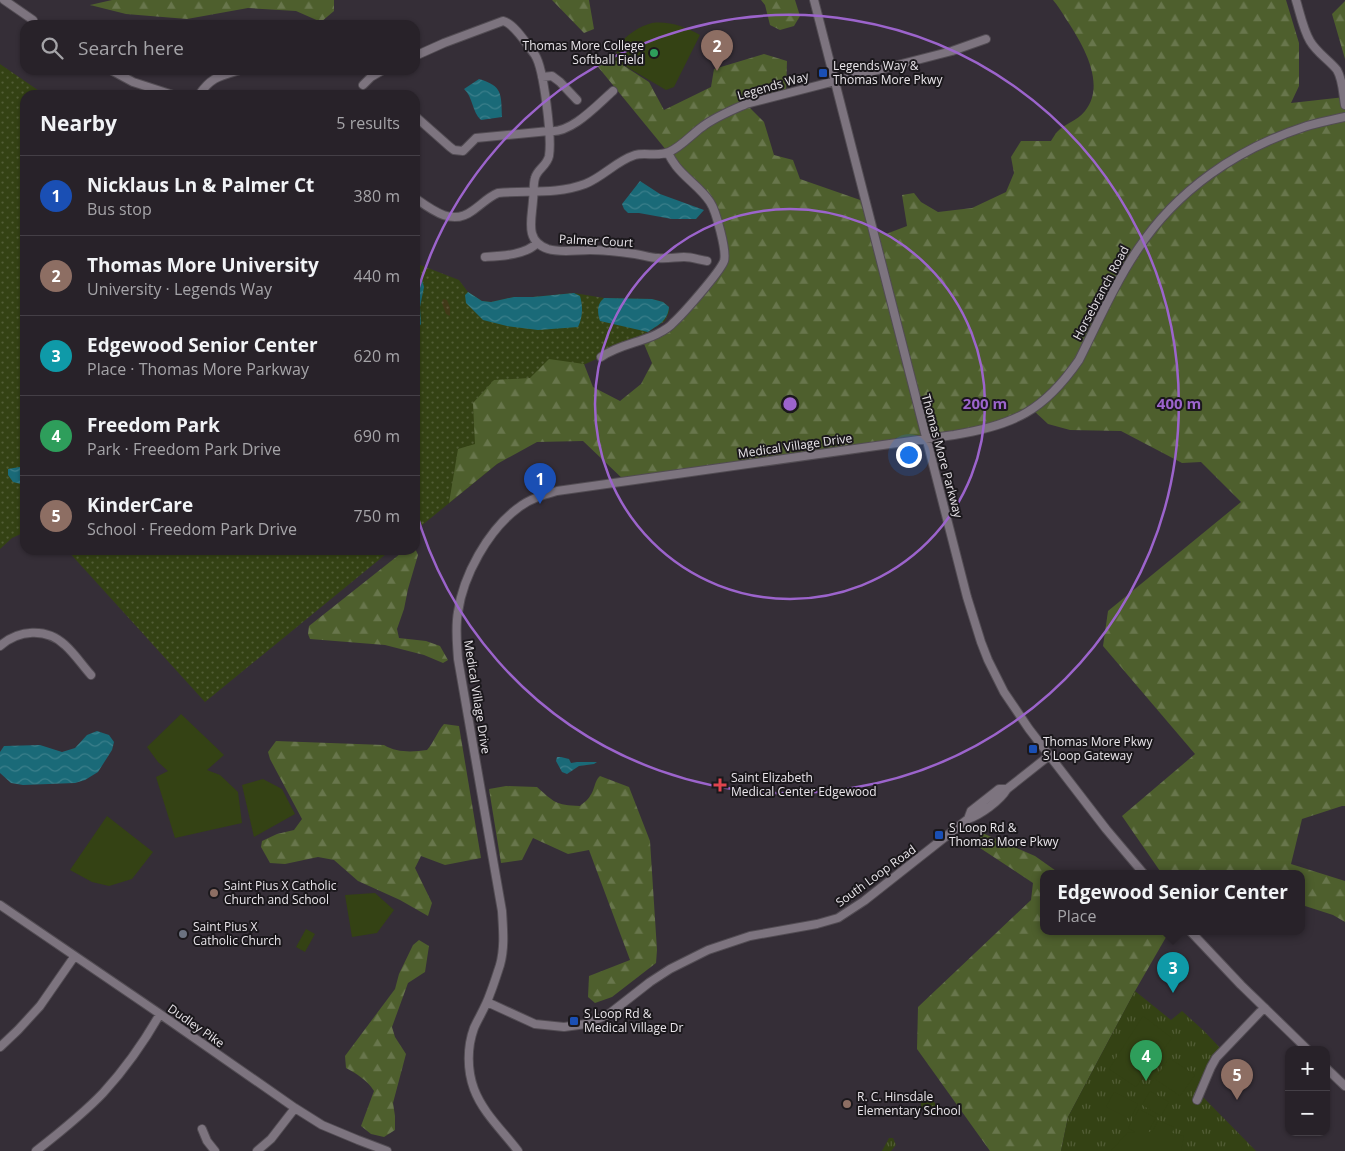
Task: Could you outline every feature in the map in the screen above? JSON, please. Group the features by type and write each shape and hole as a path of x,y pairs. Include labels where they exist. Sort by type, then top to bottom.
{"street":[{"path":"4,0 33,20"},
{"name":"Thomas More Parkway","path":"814,0 967,597 988,660 1004,692 1030,729 1141,870"},
{"path":"1296,0 1310,41 1339,74 1345,105"},
{"path":"420,54 503,21 508,22 514,28 538,59 549,131 549,158 534,178 530,224 537,243 529,250 485,257"},
{"name":"Legends Way","path":"668,153 703,126 723,114 746,104 952,51 986,39"},
{"path":"120,75 133,82 158,90"},
{"path":"202,90 211,80 226,75"},
{"path":"363,85 374,75"},
{"path":"542,77 552,76 577,100"},
{"path":"420,120 450,147 463,151 476,138 549,131 556,132 582,118 613,91"},
{"name":"Horsebranch Road","path":"926,438 980,431 1001,425 1032,409 1046,399 1059,387 1079,360 1126,268 1138,248 1171,206 1202,179 1218,168 1266,141 1306,126 1345,117"},
{"path":"420,201 446,217 465,216 492,195 498,193 563,190 586,184 635,155 668,153 676,167 702,192 712,206 722,241 723,262 713,278 668,328 657,334 621,346 601,357"},
{"name":"Palmer Court","path":"537,243 554,250 591,250 659,258 686,257 707,261"},
{"name":"Medical Village Drive","path":"518,1151 484,1109 474,1090 470,1076 471,1041 501,962 503,942 502,911 457,644 456,626 460,598 470,571 494,532 518,507 533,498 556,491 926,438"},
{"path":"0,646 6,640 21,634 38,632 52,636 66,645 91,675"},
{"name":"South Loop Road","path":"487,1002 535,1024 564,1027 586,1024 609,1014 670,969 708,950 750,936 818,924 838,918 864,901 968,819 976,817 1003,796 1007,789 1050,754"},
{"name":"Dudley Pike","path":"0,905 295,1108 322,1125 386,1151"},
{"path":"1194,935 1304,1046"},
{"path":"0,1047 40,1006 74,957"},
{"path":"1198,1100 1216,1058 1265,1008"},
{"path":"36,1151 65,1128 103,1093 133,1055 160,1014"},
{"path":"1330,1072 1345,1086"},
{"path":"257,1151 271,1139 295,1108"},
{"path":"202,1129 207,1141 215,1151"}],"green space":[{"path":"112,0 334,0 334,11 323,20 316,20 296,11 248,8 187,19 126,14 90,5"},
{"path":"552,0 589,0 594,29 584,33"},
{"path":"761,0 795,0 800,16 794,26 780,30 770,25 765,5"},
{"path":"1053,0 1286,0 1299,43 1299,86 1291,103 1345,97 1345,806 1302,819 1291,864 1345,881 1345,922 1333,915 1305,906 1305,870 1159,870 1122,816 1195,754 1103,646 1108,611 1241,502 1201,462 1182,463 1121,431 1070,430 1048,424 1032,409 1001,425 625,481 583,441 537,442 497,464 449,503 458,449 475,444 473,403 494,380 530,378 549,359 584,364 593,387 620,401 641,384 652,363 642,339 668,328 723,262 712,206 594,62 615,60 649,82 664,110 711,87 714,69 764,54 787,61 786,93 746,104 764,122 774,155 793,160 800,179 866,202 873,229 886,234 907,226 902,195 914,193 921,202 938,212 972,208 1006,192 1014,173 1011,157 1021,141 1051,141 1060,129 1085,111 1094,89 1093,76 1085,52"},
{"path":"1345,1 1345,59 1332,14"},
{"name":"Thomas More College Softball Field","path":"652,23 677,25 700,35 674,87 666,90 615,60 618,47 629,35 643,26"},
{"path":"0,64 38,90 20,90 20,534 12,538 0,549"},
{"path":"420,265 459,280 468,292 482,301 491,302 514,297 574,293 604,298 652,299 663,302 669,307 665,321 601,357 572,370 586,391 420,527"},
{"path":"72,555 385,555 205,702"},
{"path":"399,555 418,555 397,629 399,638 426,641 440,646 448,660 443,663 424,655 385,645 310,639 308,634 309,626"},
{"path":"181,714 224,755 207,770 220,775 238,792 242,823 175,838 156,777 168,771 158,762 147,747"},
{"path":"444,724 459,726 481,858 445,865 421,856 415,868 432,903 428,916 400,900 358,881 334,860 318,857 285,864 270,863 261,847 262,841 277,834 294,830 302,819 270,759 268,752 276,741 384,745 400,751 422,751 427,750 432,744"},
{"path":"600,776 629,787 650,841 657,950 656,963 612,997 595,1003 588,997 589,976 630,960 589,850 568,854 533,838 522,860 501,863 489,789 506,786 537,787 560,804 580,806 593,791"},
{"path":"263,779 282,789 295,814 254,837 242,785"},
{"path":"107,816 153,852 132,879 109,886 92,882 70,870"},
{"path":"980,832 1035,856 1054,870 1040,870 1040,935 1167,935 1135,991 1068,1117 1061,1151 990,1151 917,1049 918,1007 1031,900 1033,883 980,848"},
{"path":"375,893 394,910 377,933 352,937 345,895"},
{"path":"306,929 315,934 305,952 296,947"},
{"path":"419,940 429,946 425,972 408,983 392,1027 395,1037 406,1054 393,1103 395,1130 384,1137 371,1134 361,1126 374,1091 365,1080 346,1068 345,1056 395,989 399,974 413,945"},
{"path":"1135,991 1171,1020 1182,1011 1223,1051 1200,1094 1256,1151 1061,1151 1068,1117"},
{"path":"1143,1016 1172,1038 1136,1087 1109,1069"},
{"path":"1169,1058 1195,1075 1180,1096 1155,1079"},
{"path":"1150,1091 1169,1102 1161,1116 1142,1105"},
{"path":"1114,1092 1138,1104 1130,1119 1106,1107"},
{"path":"924,1096 933,1100 938,1108 935,1113 930,1113 921,1107 921,1100"},
{"path":"1139,1109 1156,1118 1148,1132 1153,1131 1158,1120 1174,1127 1172,1133 1184,1136 1181,1151 1111,1151 1127,1133 1135,1132 1128,1128"},
{"path":"889,1138 893,1138 896,1145 891,1151 882,1151"}],"sand":[{"path":"443,299 447,300 450,307 450,316 446,314 442,303"}],"water":[{"path":"479,79 497,88 501,97 502,117 481,120 478,117 464,89"},
{"path":"640,181 660,194 704,210 696,219 672,219 628,213 622,204"},
{"path":"420,280 422,280 424,287 420,307"},
{"path":"468,292 482,301 491,302 514,297 574,293 580,296 582,315 578,327 538,330 507,326 483,320 466,303 465,295"},
{"path":"604,298 652,299 663,302 669,307 667,316 662,322 648,332 600,321 598,308"},
{"path":"20,467 20,484 13,482 8,475 8,469"},
{"path":"97,731 109,735 114,742 112,750 98,772 85,780 75,783 23,785 11,783 0,773 0,752 4,746 40,745 62,752 75,748 87,735"},
{"path":"557,757 569,759 571,763 597,762 579,766 567,774 562,772 556,761"}],"place":[{"name":"Thomas More College Softball Field","path":"654,53"},
{"name":"Thomas More University","path":"717,71"},
{"name":"Legends Way & Thomas More Pkwy","path":"823,73"},
{"name":"Nicklaus Ln & Palmer Ct","path":"540,504"},
{"name":"Thomas More Pkwy S Loop Gateway","path":"1033,749"},
{"name":"Saint Elizabeth Medical Center Edgewood","path":"720,785"},
{"name":"S Loop Rd & Thomas More Pkwy","path":"939,835"},
{"name":"Saint Pius X Catholic Church and School","path":"214,893"},
{"name":"Saint Pius X Catholic Church","path":"183,934"},
{"name":"Edgewood Senior Center","path":"1173,993"},
{"name":"S Loop Rd & Medical Village Dr","path":"574,1021"},
{"name":"Freedom Park","path":"1146,1081"},
{"name":"KinderCare","path":"1237,1100"},
{"name":"R. C. Hinsdale Elementary School","path":"847,1104"}]}
